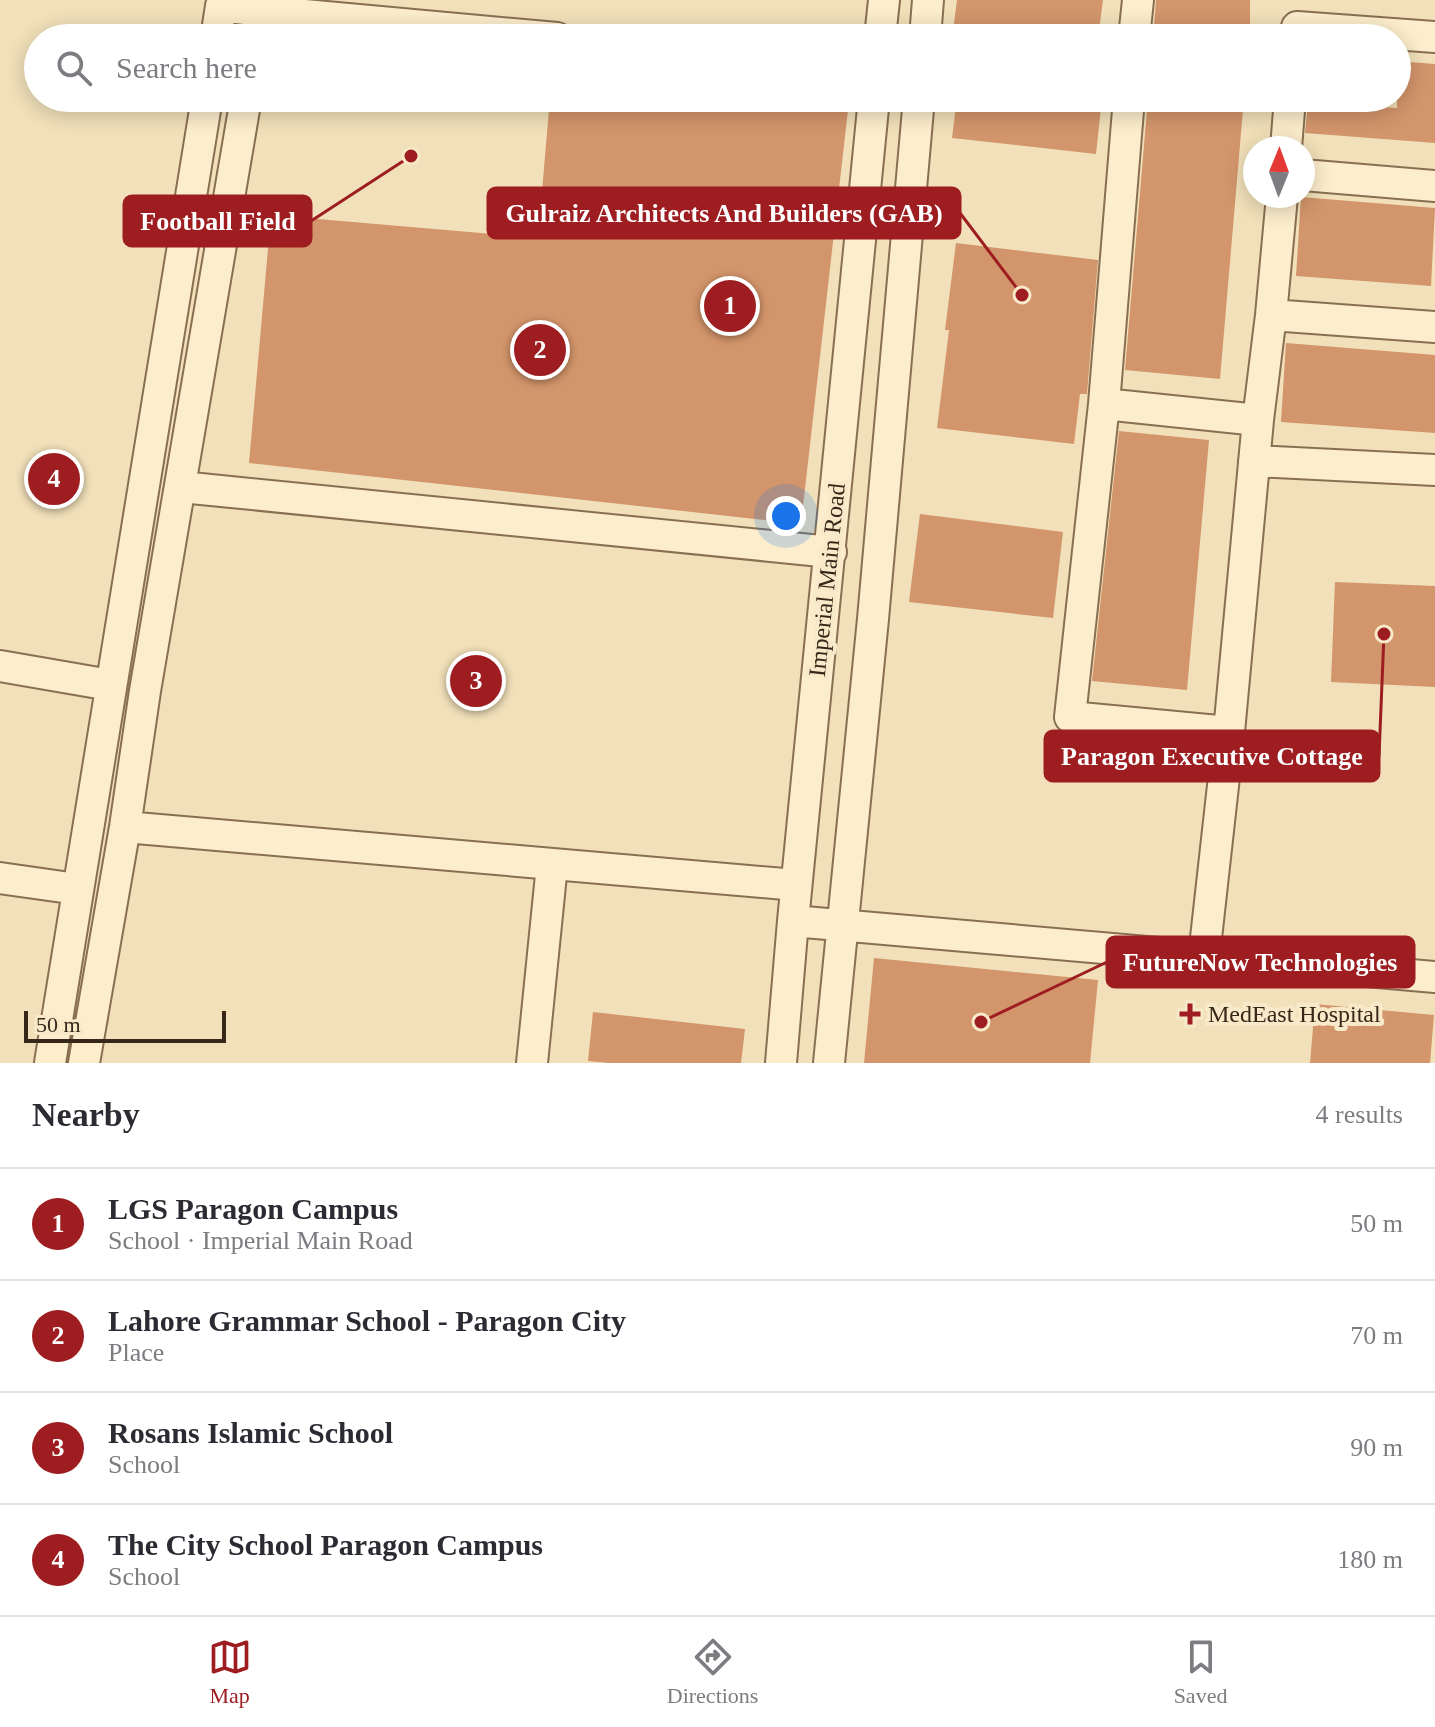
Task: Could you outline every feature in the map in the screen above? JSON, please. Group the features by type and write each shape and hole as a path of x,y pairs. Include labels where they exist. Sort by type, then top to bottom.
{"street":[{"path":"881,24 884,0"},
{"path":"926,24 928,0"},
{"path":"1135,24 1138,0"},
{"path":"218,24 221,6 256,24"},
{"path":"1411,34 1435,37"},
{"path":"50,1063 205,112"},
{"path":"84,1063 244,112"},
{"name":"Imperial Main Road","path":"781,1063 873,112"},
{"name":"Imperial Main Road","path":"829,1063 873,619 918,112"},
{"path":"1128,112 1104,404 1070,717 1229,732"},
{"path":"1287,136 1289,112"},
{"path":"1315,176 1435,186"},
{"path":"1204,956 1281,208"},
{"path":"1271,315 1435,327"},
{"path":"1104,404 1258,420"},
{"path":"1254,461 1435,470"},
{"path":"181,487 831,552"},
{"path":"0,666 110,685"},
{"path":"125,827 796,885"},
{"path":"532,1063 552,865"},
{"path":"0,878 77,889"},
{"path":"793,921 1435,977"}],"building":[{"path":"957,0 1103,0 1100,24 954,24"},
{"path":"1156,0 1250,0 1250,24 1154,24"},
{"path":"1411,62 1435,64 1435,143 1305,133 1307,112 1411,112"},
{"path":"549,112 848,112 801,524 249,463 271,215 538,238"},
{"path":"955,112 1100,112 1096,154 952,138"},
{"path":"1147,112 1243,112 1220,379 1125,370"},
{"path":"1315,198 1435,208 1431,286 1296,276 1300,208 1315,208"},
{"path":"956,243 1098,260 1087,394 1080,394 1074,444 937,428"},
{"path":"1286,343 1435,355 1435,433 1281,422"},
{"path":"1119,431 1209,440 1187,690 1092,681"},
{"path":"920,514 1063,532 1053,618 909,602"},
{"path":"1335,582 1435,586 1435,687 1331,682"},
{"path":"874,958 1098,980 1090,1063 864,1063"},
{"path":"1315,1004 1434,1015 1430,1063 1310,1063"},
{"path":"593,1012 745,1029 741,1063 588,1061"}],"place":[{"name":"Football Field","path":"411,156"},
{"name":"Gulraiz Architects And Builders (GAB)","path":"1022,295"},
{"name":"LGS Paragon Campus","path":"730,306"},
{"name":"Lahore Grammar School - Paragon City","path":"540,350"},
{"name":"The City School Paragon Campus","path":"54,479"},
{"name":"Paragon Executive Cottage","path":"1384,634"},
{"name":"Rosans Islamic School","path":"476,681"},
{"name":"MedEast Hospital","path":"1190,1014"},
{"name":"FutureNow Technologies","path":"981,1022"}]}
